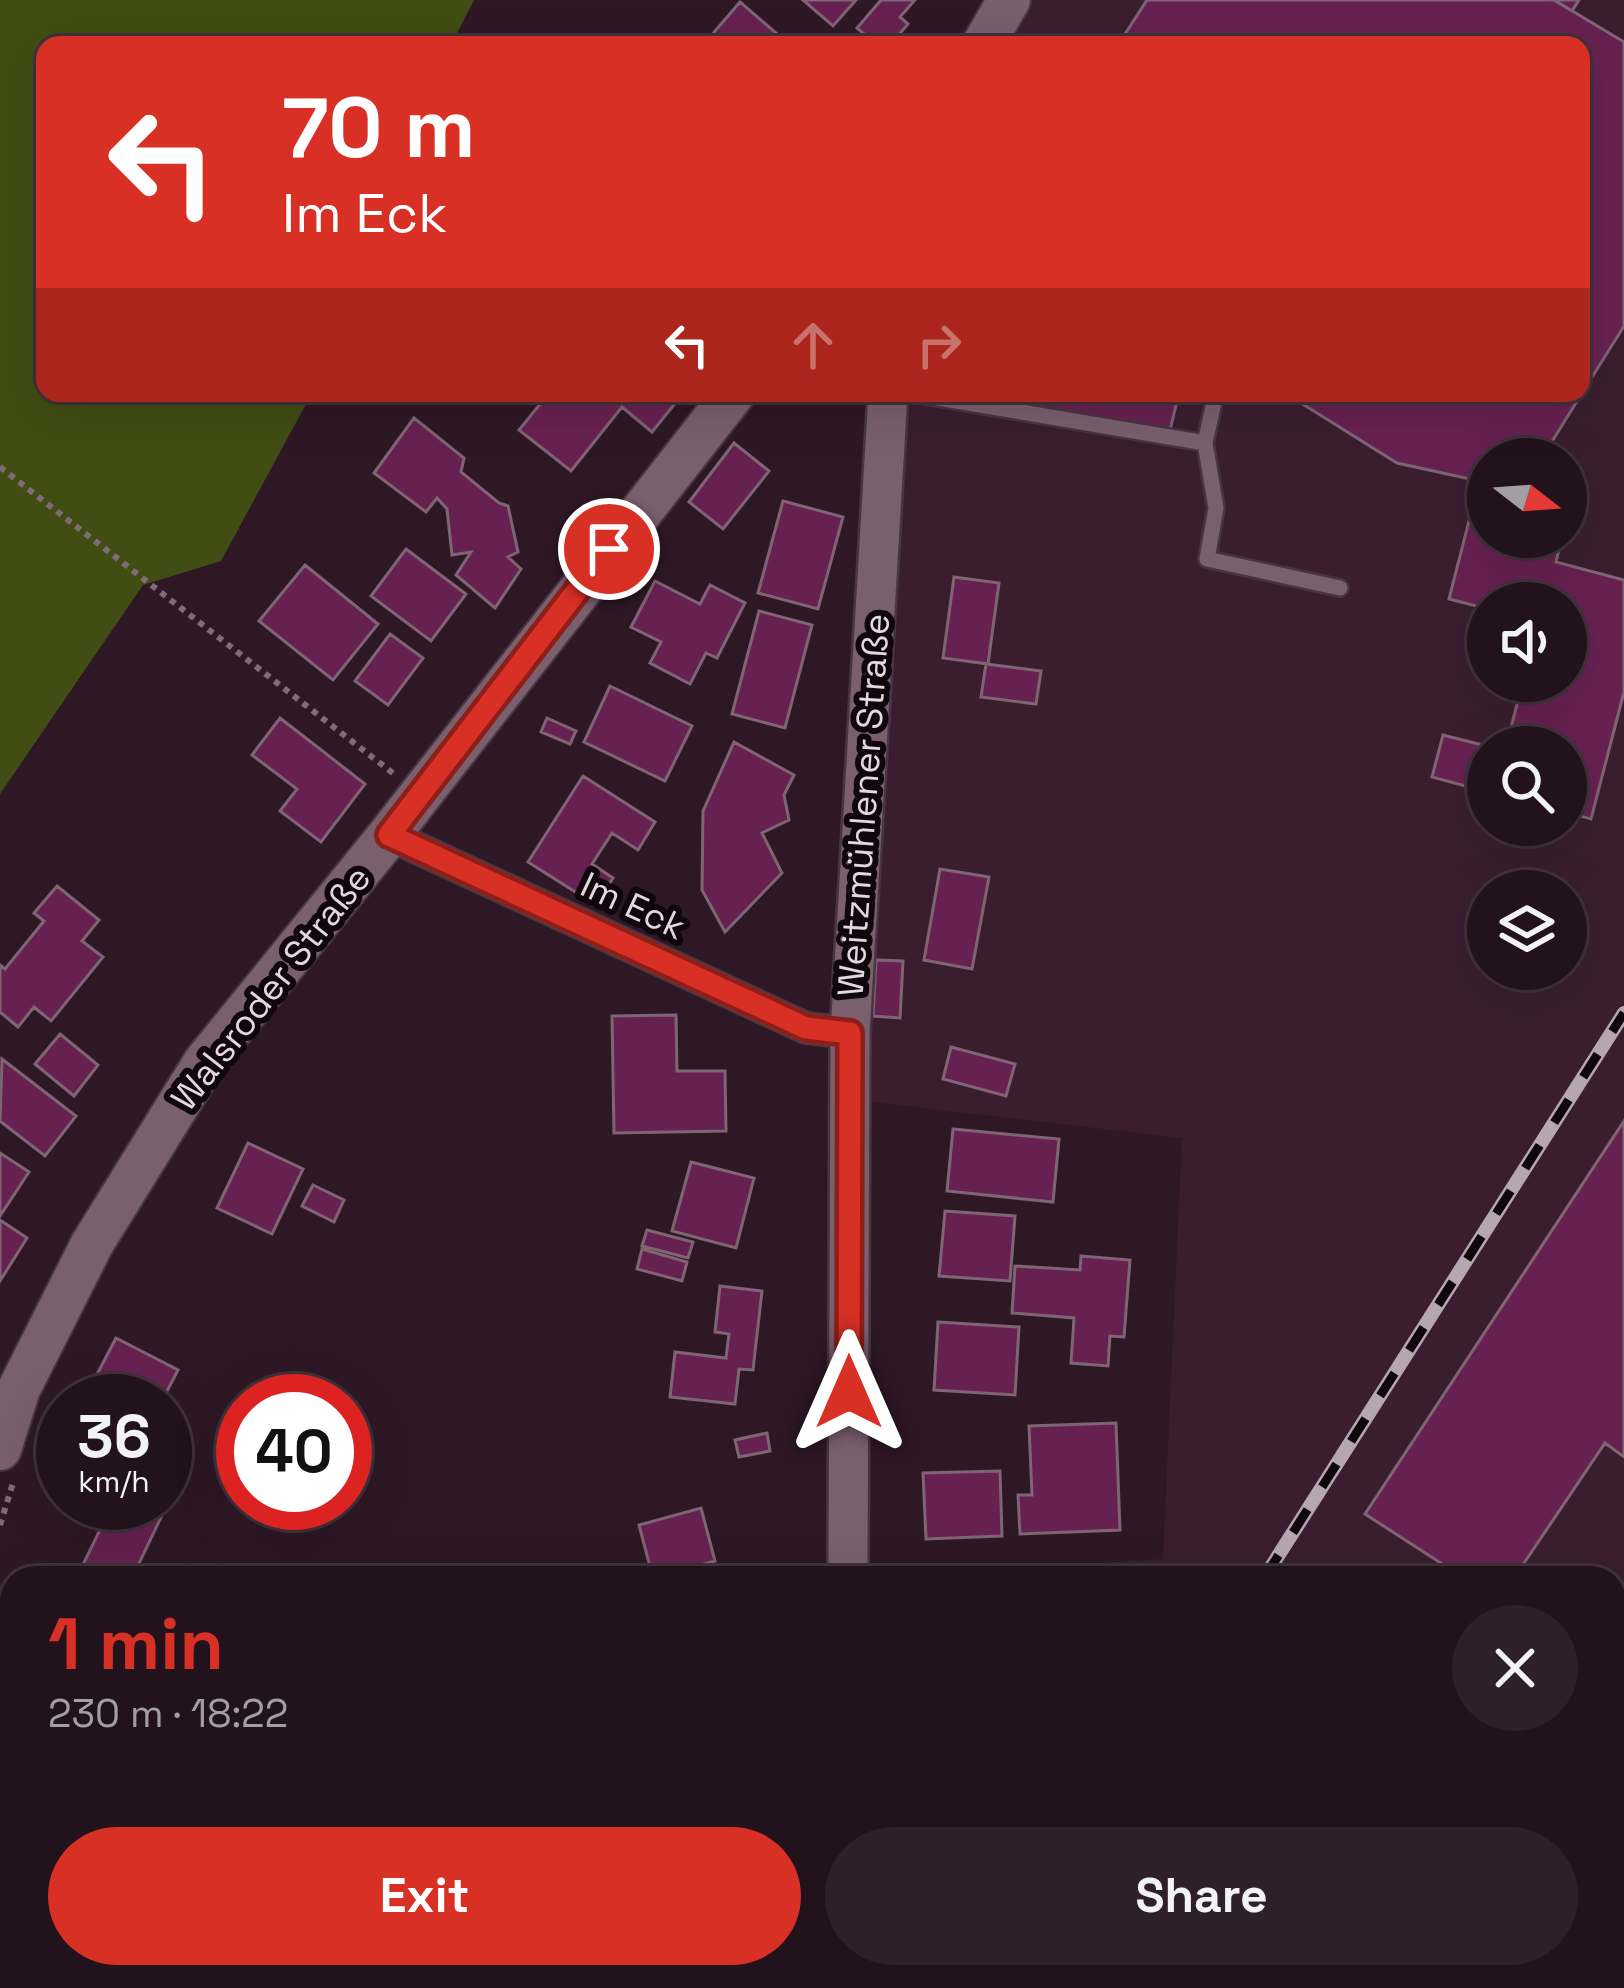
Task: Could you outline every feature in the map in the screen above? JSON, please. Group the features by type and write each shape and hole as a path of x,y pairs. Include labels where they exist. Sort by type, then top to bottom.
{"main road":[{"path":"988,36 1009,0"},
{"name":"Walsroder Straße","path":"0,1449 19,1389 92,1244 204,1063 389,835 727,402"}],"street":[{"name":"Weitzmühlener Straße","path":"848,1566 850,1033 887,402"},
{"name":"Im Eck","path":"389,835 806,1028 850,1033"}],"lane":[{"path":"961,402 1205,443"},
{"path":"1214,402 1205,443 1216,508 1207,559 1340,588"}],"path":[{"path":"0,466 420,794"}],"shaded area":[{"path":"1022,0 1624,0 1624,1566 1056,1566 1163,1559 1182,1138 856,1100 898,402 1590,402 1590,36 1001,36"}],"green space":[{"path":"0,0 474,0 456,36 36,36 36,402 307,402 221,561 143,585 0,794"}],"building":[{"path":"803,0 856,0 833,26"},
{"path":"881,0 915,0 900,17 908,24 898,36 866,36 857,28"},
{"path":"1147,0 1554,0 1624,42 1624,326 1590,380 1590,36 1124,36"},
{"path":"1554,0 1579,0 1572,11"},
{"path":"740,2 780,36 711,36"},
{"path":"542,402 676,402 652,432 622,407 571,471 519,430"},
{"path":"1010,402 1177,402 1170,430"},
{"path":"1299,402 1577,402 1554,438 1467,438 1467,478 1397,463"},
{"path":"414,418 464,458 461,472 508,506 518,552 508,557 521,569 495,608 456,575 471,552 452,555 447,509 437,498 426,512 374,473"},
{"path":"734,443 769,471 723,529 689,502"},
{"path":"783,501 843,517 818,609 758,593"},
{"path":"1467,529 1467,558 1557,558 1556,562 1624,580 1624,692 1591,819 1587,818 1587,726 1511,726 1518,702 1587,702 1587,582 1467,582 1467,604 1449,599"},
{"path":"406,549 466,594 431,641 371,596"},
{"path":"305,565 378,624 333,680 259,621"},
{"path":"954,577 999,583 988,664 943,658"},
{"path":"655,581 700,604 710,585 745,603 717,658 706,653 690,684 650,663 661,642 631,627"},
{"path":"759,611 812,625 785,728 732,714"},
{"path":"390,634 423,658 388,705 355,681"},
{"path":"986,664 1041,671 1036,704 981,697"},
{"path":"610,686 692,726 665,781 584,742"},
{"path":"280,718 365,784 321,842 280,811 297,789 252,755"},
{"path":"547,718 576,731 570,744 541,732"},
{"path":"1443,735 1467,741 1467,786 1432,777"},
{"path":"734,742 794,775 784,795 789,820 762,833 782,873 725,932 702,890 703,811"},
{"path":"583,776 655,822 638,850 612,833 592,864 613,878 596,905 528,862"},
{"path":"940,869 989,877 972,969 924,960"},
{"path":"57,886 99,920 82,941 103,957 51,1021 34,1007 18,1027 0,1012 0,965 5,969 44,921 34,913"},
{"path":"876,960 903,961 900,1018 873,1016"},
{"path":"676,1015 677,1071 725,1071 726,1131 614,1133 612,1016"},
{"path":"60,1034 98,1065 74,1096 35,1064"},
{"path":"951,1047 1015,1064 1006,1096 943,1079"},
{"path":"2,1059 76,1116 45,1156 0,1121"},
{"path":"1624,1121 1624,1457 1605,1443 1522,1566 1445,1566 1365,1514"},
{"path":"953,1129 1059,1139 1053,1202 947,1191"},
{"path":"248,1143 303,1169 272,1234 217,1208"},
{"path":"0,1153 29,1172 0,1216"},
{"path":"691,1162 754,1178 736,1248 672,1231"},
{"path":"313,1185 344,1200 334,1222 302,1206"},
{"path":"945,1211 1015,1216 1010,1281 939,1276"},
{"path":"0,1220 27,1238 0,1281"},
{"path":"647,1230 693,1242 688,1258 642,1246"},
{"path":"642,1249 687,1262 682,1281 637,1269"},
{"path":"1081,1256 1130,1260 1124,1337 1110,1336 1108,1366 1071,1363 1074,1318 1012,1313 1015,1266 1080,1270"},
{"path":"720,1286 762,1291 753,1370 739,1369 735,1404 670,1397 675,1352 726,1358 729,1334 715,1332"},
{"path":"938,1322 1019,1327 1015,1395 934,1390"},
{"path":"116,1338 178,1370 176,1374 97,1374"},
{"path":"1116,1423 1120,1530 1020,1534 1018,1495 1032,1495 1029,1426"},
{"path":"767,1433 770,1451 739,1457 735,1440"},
{"path":"1000,1471 1002,1536 926,1539 923,1473"},
{"path":"701,1508 715,1561 650,1566 639,1525"},
{"path":"100,1530 155,1530 138,1566 82,1566"}],"railway":[{"path":"1272,1566 1624,1013"}],"route":[{"path":"609,549 389,835 806,1028 850,1033 849,1392"}]}
